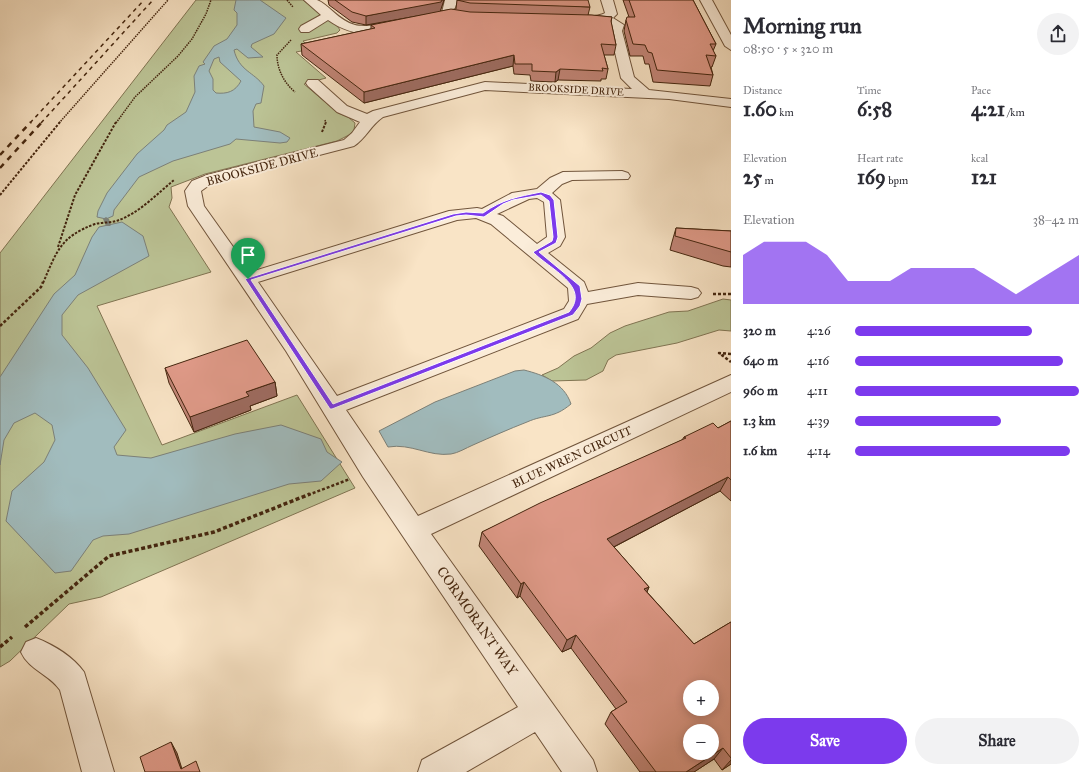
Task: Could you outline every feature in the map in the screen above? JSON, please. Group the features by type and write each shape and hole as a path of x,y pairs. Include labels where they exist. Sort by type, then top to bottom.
{"street":[{"path":"310,0 344,26 357,31"},
{"path":"340,37 357,31 375,31 437,19 454,14 451,0"},
{"path":"562,20 600,19 611,14 607,0"},
{"path":"708,2 731,46"},
{"path":"305,29 329,15"},
{"path":"600,19 616,31 628,78 646,94"},
{"path":"619,92 628,78"},
{"path":"313,83 342,109 368,120"},
{"name":"BROOKSIDE DRIVE","path":"372,470 248,279 196,206 191,197 194,188 200,183 213,178 349,143 359,135 368,120 386,111 490,86 669,95 731,96"},
{"path":"541,194 556,181 569,175 622,176"},
{"path":"484,215 501,203 512,199 541,194 548,196 552,200 556,237 554,242 536,252"},
{"path":"248,279 455,215 466,213 484,215 497,220 577,286 580,299 578,306 571,314 338,416"},
{"path":"580,299 638,289 691,294"},
{"name":"BLUE WREN CIRCUIT","path":"413,530 731,384"},
{"name":"CORMORANT WAY","path":"372,470 581,772"},
{"path":"26,637 66,673 73,683 98,772"},
{"path":"434,772 540,712"}],"path":[{"path":"0,195 76,102 168,0"},
{"path":"0,326 41,287 58,248 74,195 116,122 135,97 178,56 192,39 206,14 211,0"},
{"path":"287,0 305,20 305,29 289,41 277,55 276,60 281,72 292,90 297,94"},
{"path":"320,136 326,123 323,118"},
{"path":"58,248 70,236 96,224 119,220 130,214 175,180"},
{"path":"731,354 719,353 731,362"},
{"path":"0,647 26,637 109,556 214,532 264,511 324,490 372,470"}],"green space":[{"path":"196,0 303,0 338,27 340,30 337,33 303,41 312,49 296,52 326,78 304,84 338,113 348,117 355,123 354,130 349,135 337,141 205,174 171,187 172,198 169,207 211,272 97,306 162,445 297,395 355,488 101,597 69,604 10,661 0,667 0,253"},
{"path":"723,299 731,300 731,331 719,330 677,343 616,355 608,360 603,371 586,380 552,381 542,375 558,368 574,356 591,348 610,333 625,326 669,312 688,311"}],"water":[{"path":"236,0 260,0 286,18 274,34 252,44 251,47 263,57 248,58 237,49 234,50 239,63 256,77 264,86 261,103 256,104 253,111 254,127 280,132 290,138 287,142 280,143 236,139 230,144 173,161 139,177 114,210 113,216 106,219 97,217 98,211 107,193 137,154 164,130 167,125 186,112 195,92 194,76 199,66 205,64 203,62 214,46 227,39 237,25 237,13 234,10","holes":["219,57 220,62 241,81 236,88 227,93 216,93 213,90 213,79 209,71 214,59"]},
{"path":"122,222 143,236 149,256 78,295 62,315 62,335 88,368 126,430 114,447 117,455 151,458 235,434 281,425 321,439 327,452 342,462 321,481 289,484 129,534 103,536 93,540 71,571 55,573 6,521 12,491 44,462 55,440 52,425 35,413 14,423 4,440 0,465 0,377 54,294 75,275 92,237 99,227"},
{"path":"524,370 546,377 558,385 564,391 571,404 559,412 533,420 459,452 451,454 435,454 396,446 388,447 379,431 435,402 515,371"}],"building":[{"path":"335,0 442,0 441,2 366,16 352,12"},
{"path":"457,0 588,0 590,7 470,3"},
{"path":"629,0 693,0 716,44 710,44 716,56 706,55 713,75 657,70 652,53 648,52 645,45 633,44 626,20 627,17 635,17"},
{"path":"451,9 470,12 592,15 612,17 611,21 616,45 601,44 608,69 602,68 603,71 560,69 556,72 532,71 532,64 515,64 514,55 364,92 301,44 375,28 371,25"},
{"path":"676,228 731,231 731,252 675,236"},
{"path":"247,340 275,382 246,392 249,396 190,417 165,368"},
{"path":"731,421 731,480 728,477 607,539 649,587 644,589 694,644 731,622 731,758 723,748 719,751 719,724 683,724 683,760 704,760 686,772 656,772 611,712 627,702 576,635 567,640 524,582 521,584 482,532 540,503 686,438 684,437 713,423 718,428"},
{"path":"171,742 181,769 196,761 200,772 145,772 140,757"}],"waterway":[{"path":"106,219 108,225"}],"railway":[{"path":"30,123 144,0"},
{"path":"41,123 153,0"},
{"path":"0,155 31,122"},
{"path":"0,168 42,122"}],"route":[{"path":"541,194 548,196 552,200 556,237 554,242 536,252 577,286 580,293 580,299 578,306 571,314 332,407 322,389 248,279 455,215 477,213 484,215 501,203 524,196 541,194"}]}
